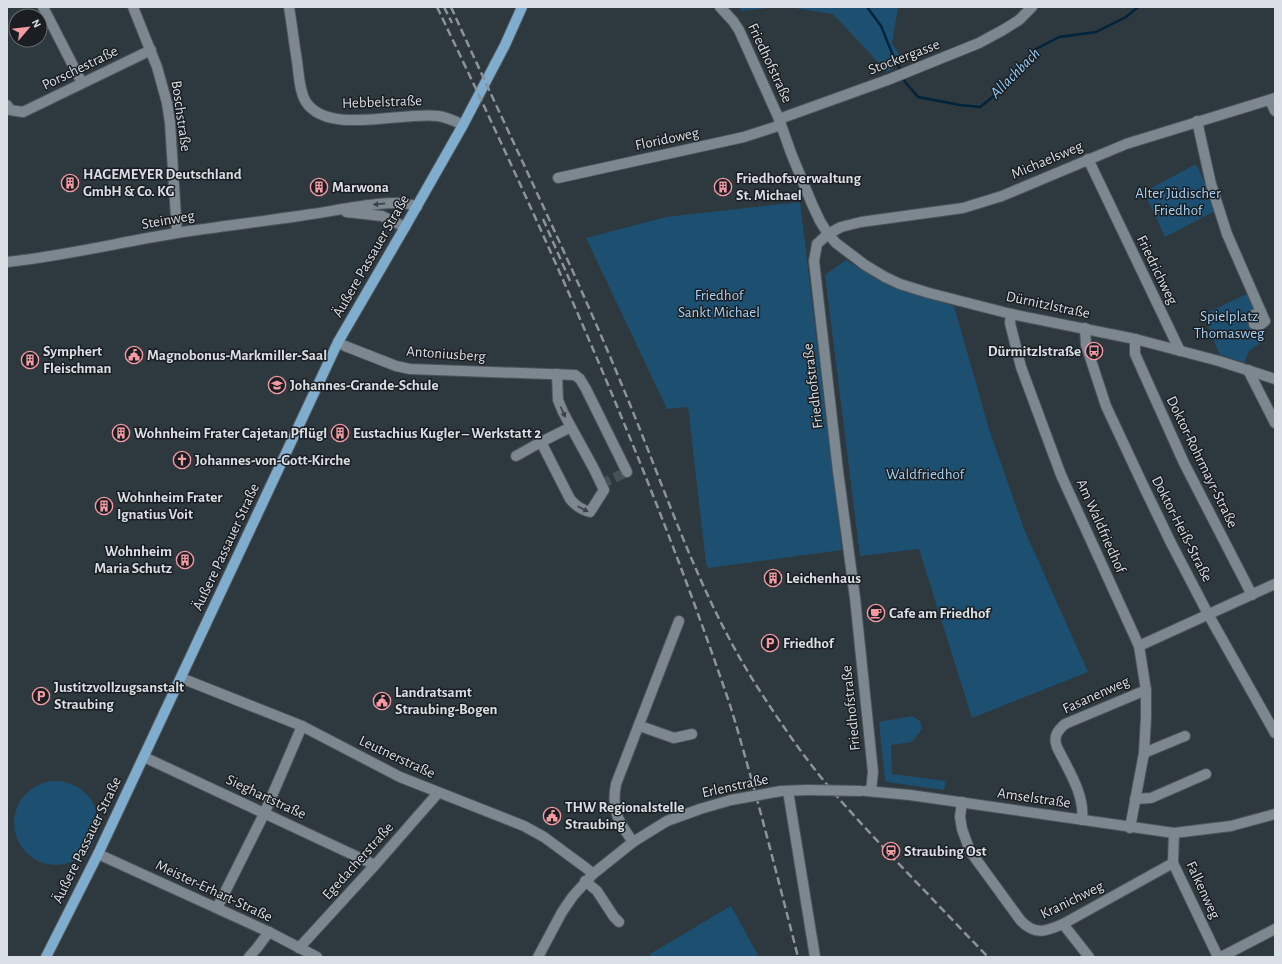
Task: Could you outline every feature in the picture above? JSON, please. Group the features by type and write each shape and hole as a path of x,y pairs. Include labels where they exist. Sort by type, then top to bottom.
{"main road":[{"name":"Äußere Passauer Straße","path":"46,957 98,854 338,342 463,125 522,7"}],"street":[{"path":"43,7 82,84"},
{"name":"Boschstraße","path":"134,7 151,50 162,83 168,109 177,233"},
{"name":"Hebbelstraße","path":"289,7 301,88 306,103 315,111 328,118 342,120 421,115 438,116 463,125"},
{"name":"Friedhofstraße","path":"720,7 733,21 738,30 780,122 812,204 828,234 817,244 814,261 838,471 855,598 873,772 867,791"},
{"name":"Stockergasse","path":"780,122 979,43 1019,20 1032,7"},
{"name":"Porschestraße","path":"7,105 10,110 23,112 151,50"},
{"path":"1273,99 1275,111"},
{"name":"Michaelsweg","path":"828,234 840,227 861,222 963,208 1002,196 1126,144 1197,121 1273,99"},
{"path":"1197,121 1211,184 1225,229 1261,311"},
{"name":"Floridoweg","path":"558,178 744,137 780,122"},
{"name":"Friedrichweg","path":"1088,159 1122,234 1180,351"},
{"name":"Steinweg","path":"7,262 45,257 177,233 378,204 411,204 417,207"},
{"name":"Steinweg","path":"334,211 382,216 405,228"},
{"name":"Dürnitzlstraße","path":"828,234 842,248 865,265 900,284 928,293 1011,314 1135,339 1275,378"},
{"name":"Am Waldfriedhof","path":"1011,314 1010,323 1021,367 1061,475 1139,646 1146,690 1146,717 1144,753 1130,828"},
{"name":"Doktor-Heiß-Straße","path":"1085,328 1086,345 1106,406 1171,544 1208,614 1275,733"},
{"name":"Doktor-Rohrmayr-Straße","path":"1135,339 1135,354 1184,463 1252,595"},
{"name":"Antoniusberg","path":"338,342 345,346 410,369 575,374 586,389 627,472"},
{"path":"1248,370 1275,423"},
{"path":"541,442 570,499 574,504 590,512 604,490 562,412 558,400 557,374"},
{"path":"516,456 571,427"},
{"path":"1139,646 1275,584"},
{"path":"633,842 620,824 616,812 614,797 616,784 640,726 679,621"},
{"name":"Leutnerstraße","path":"181,678 302,726 400,777 512,821 537,833 574,859 619,922"},
{"name":"Fasanenweg","path":"1082,820 1080,794 1057,747 1055,741 1057,733 1065,724 1146,690"},
{"path":"217,908 264,812 302,726"},
{"path":"640,726 674,738 692,734"},
{"path":"1144,753 1186,736"},
{"name":"Sieghartstraße","path":"144,756 375,865"},
{"path":"1135,799 1151,798 1206,774"},
{"path":"784,791 815,957"},
{"name":"Amselstraße","path":"784,791 867,791 962,802 1130,828 1174,833 1231,826 1275,814"},
{"name":"Erlenstraße","path":"538,957 562,912 573,896 589,878 633,842 667,821 700,809 731,800 784,791"},
{"name":"Egedacherstraße","path":"299,948 438,793"},
{"name":"Kranichweg","path":"962,802 960,817 962,829 970,851 1021,921 1034,931 1042,932 1063,924 1173,864"},
{"name":"Falkenweg","path":"1174,833 1173,864 1220,957"},
{"name":"Meister-Erhart-Straße","path":"98,854 217,908 317,957"},
{"path":"1063,924 1088,957"},
{"path":"1220,957 1275,929"},
{"path":"249,957 258,948 268,932"}],"green space":[{"path":"737,7 777,7 743,11"},
{"path":"788,7 898,7 892,43 903,61 887,72 833,14"},
{"name":"Alter Jüdischer Friedhof","path":"1196,164 1217,210 1165,237 1144,192"},
{"name":"Friedhof Sankt Michael","path":"800,202 842,550 708,568 706,563 688,407 667,409 586,238 666,217"},
{"name":"Waldfriedhof","path":"846,260 893,287 954,306 989,429 1024,529 1088,672 972,718 919,549 860,556 825,275"},
{"name":"Spielplatz Thomasweg","path":"1249,293 1257,309 1249,313 1248,326 1257,329 1266,339 1249,351 1244,363 1219,354 1204,314"},
{"path":"912,716 920,721 922,729 912,742 891,745 892,774 946,781 944,790 888,782 885,780 879,722"},
{"path":"56,781 72,784 86,793 95,807 98,823 95,839 86,853 72,862 56,865 40,862 26,853 17,839 14,823 17,807 26,793 40,784"},
{"path":"731,906 759,957 651,957 650,954"}],"waterway":[{"name":"Allachbach","path":"867,7 881,26 901,71"},
{"name":"Allachbach","path":"903,76 905,82 918,97 960,105 980,107 1013,79 1036,49 1059,37 1096,32 1126,17 1138,7"}],"tunnel":[{"path":"601,484 627,472"}],"railway":[{"path":"437,7 478,92 594,352 630,439 699,616 730,705 741,742 798,957"},
{"path":"444,7 452,23"},
{"path":"451,7 583,294 624,390 701,580 737,653 783,726 829,787 896,861 988,957"},
{"path":"543,219 570,281"}],"place":[{"name":"HAGEMEYER Deutschland GmbH & Co. KG","path":"70,183"},
{"name":"Marwona","path":"319,187"},
{"name":"Friedhofsverwaltung St. Michael","path":"723,187"},
{"name":"Dürmitzlstraße","path":"1094,351"},
{"name":"Magnobonus-Markmiller-Saal","path":"134,355"},
{"name":"Symphert Fleischman","path":"30,360"},
{"name":"Johannes-Grande-Schule","path":"277,385"},
{"name":"Wohnheim Frater Cajetan Pflügl","path":"121,433"},
{"name":"Eustachius Kugler – Werkstatt 2","path":"340,433"},
{"name":"Johannes-von-Gott-Kirche","path":"182,460"},
{"name":"Wohnheim Frater Ignatius Voit","path":"104,506"},
{"name":"Wohnheim Maria Schutz","path":"185,560"},
{"name":"Leichenhaus","path":"773,578"},
{"name":"Cafe am Friedhof","path":"876,613"},
{"name":"Friedhof","path":"770,643"},
{"name":"Justitzvollzugsanstalt Straubing","path":"41,696"},
{"name":"Landratsamt Straubing-Bogen","path":"382,701"},
{"name":"THW Regionalstelle Straubing","path":"552,816"},
{"name":"Straubing Ost","path":"891,851"}]}
